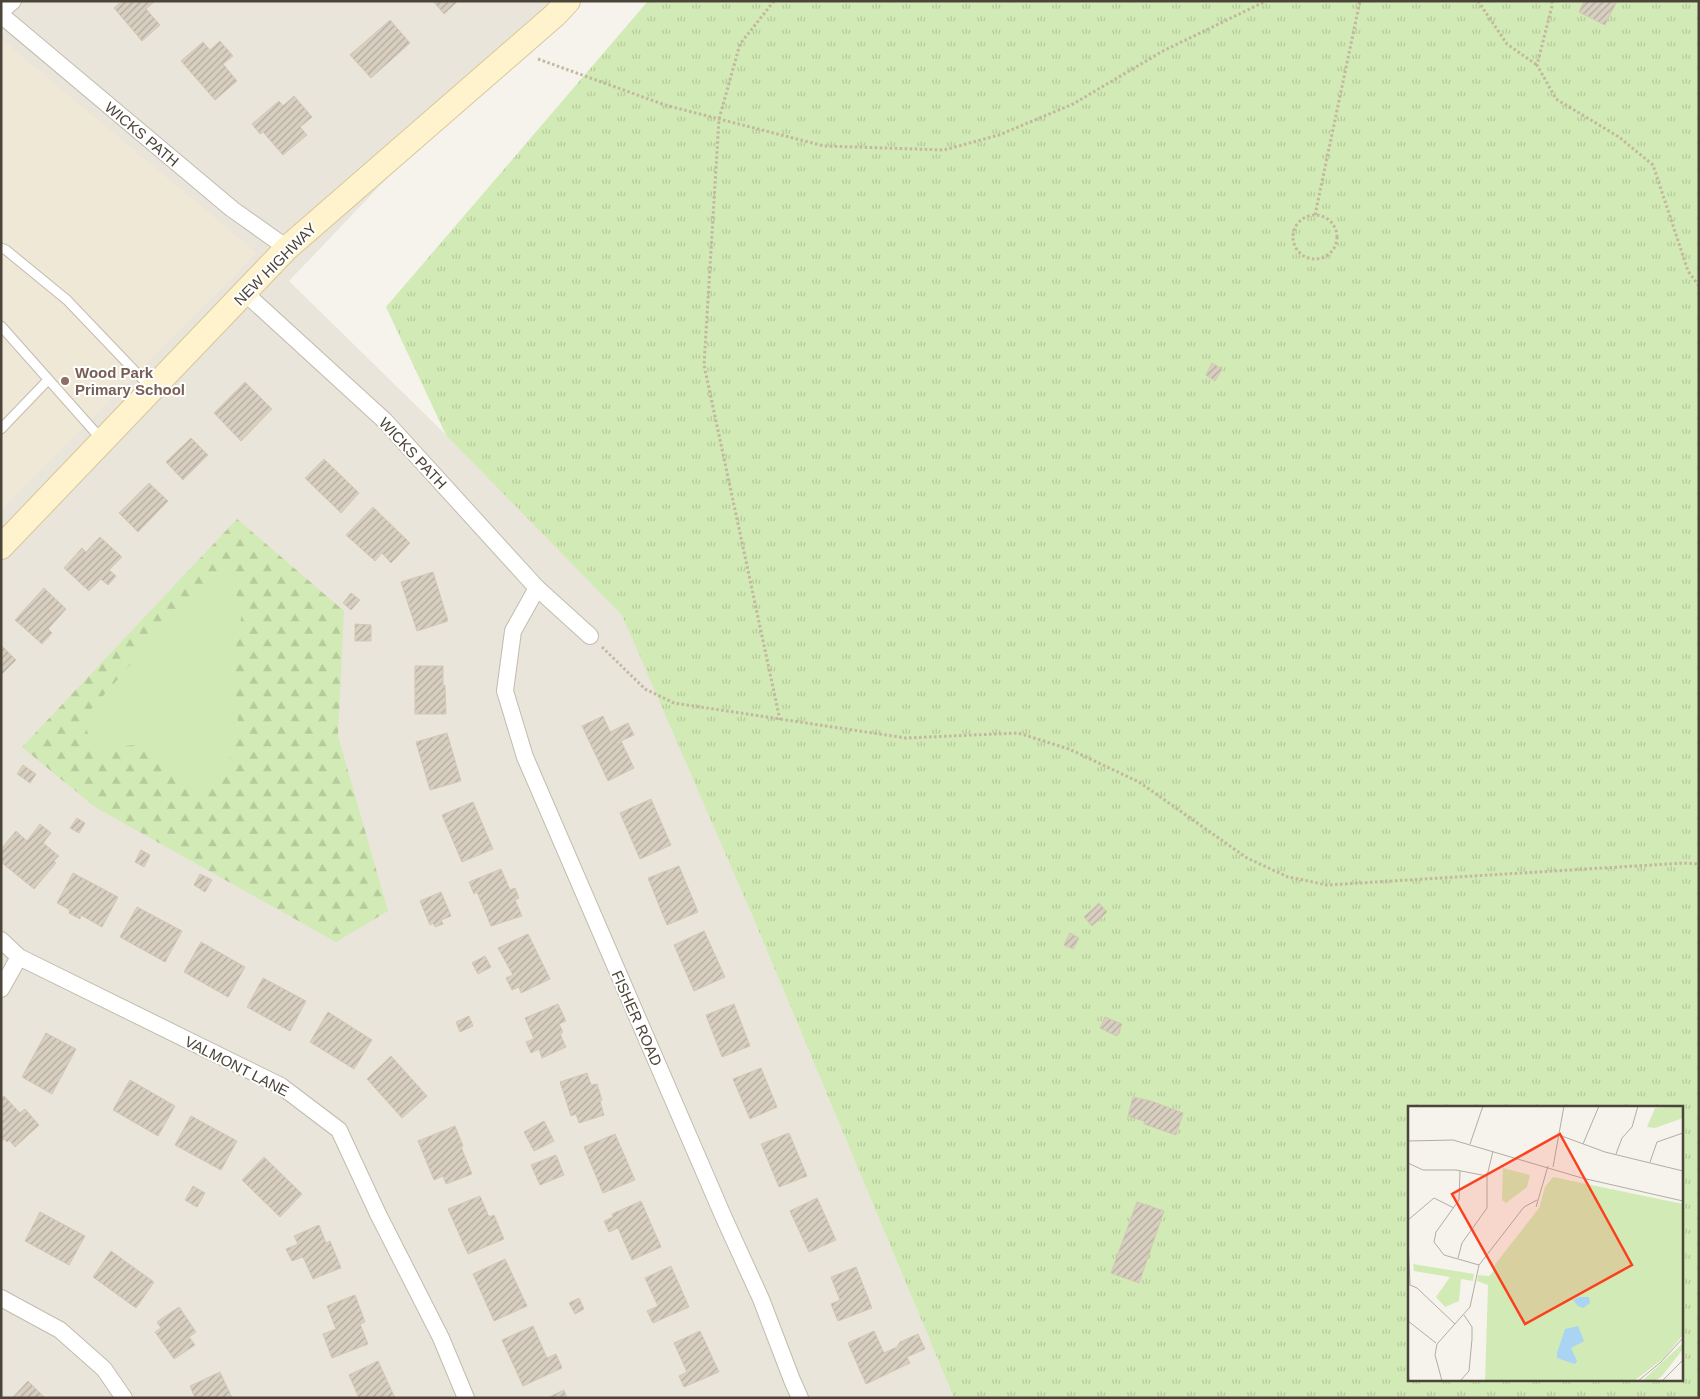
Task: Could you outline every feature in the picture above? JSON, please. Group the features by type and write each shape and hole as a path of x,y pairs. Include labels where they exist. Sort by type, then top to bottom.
{"street":[{"path":"1,11 12,1"},
{"name":"NEW HIGHWAY","path":"1,547 287,248 555,15 568,1"},
{"name":"WICKS PATH","path":"1,15 232,209 287,248"},
{"name":"WICKS PATH","path":"245,292 385,421 536,588 590,636"},
{"name":"FISHER ROAD","path":"536,588 513,631 506,691 525,757 720,1209 761,1299 800,1398"},
{"name":"VALMONT LANE","path":"1,940 19,957 281,1086 340,1130 378,1214 441,1338 466,1398"},
{"path":"1,990 19,957"},
{"path":"1,1298 60,1330 104,1369 124,1398"}],"lane":[{"path":"1,248 6,250 67,300 153,389"},
{"path":"1,326 103,441"},
{"path":"1,429 48,380"}],"path":[{"path":"774,1 740,44 720,119 704,365 780,720"},
{"path":"513,50 665,105 824,146 944,150 999,135 1073,104 1163,51 1266,1"},
{"path":"1315,215 1360,1"},
{"path":"1478,1 1507,44 1537,65 1556,99 1619,136 1653,165 1688,270 1699,286"},
{"path":"1537,65 1552,1"},
{"path":"1315,215 1330,219 1337,232 1338,240 1331,253 1318,260 1303,256 1294,245 1293,238 1294,231 1302,219 1315,215"},
{"path":"590,636 645,689 674,703 906,738 1018,734 1069,749 1139,782 1247,858 1288,876 1327,885 1684,863 1699,864"}],"shaded area":[{"path":"1,1 556,1 289,281 624,609 954,1398 1,1398"},
{"name":"Wood Park Primary School","path":"1,39 257,253 1,510"}],"green space":[{"path":"648,1 1699,1 1699,1398 954,1398 752,915 622,615 446,435 386,307"},
{"path":"237,519 344,611 338,736 388,911 336,942 95,807 22,747","holes":["226,576 232,582 242,612 233,665 238,723 225,777 194,791 144,744 95,749 82,720 160,631"]},
{"path":"226,576 232,582 242,612 233,665 238,723 225,777 194,791 144,744 95,750 82,720 160,631"}],"building":[{"path":"122,1 155,1 146,9 160,25 142,41 114,8"},
{"path":"433,1 458,1 444,14"},
{"path":"1584,1 1617,1 1605,25 1579,12"},
{"path":"390,20 410,43 371,78 350,55"},
{"path":"220,41 233,56 223,64 237,81 215,100 181,61 203,42 210,50"},
{"path":"294,96 312,117 300,127 307,135 283,155 263,132 260,134 252,124 279,101 283,106"},
{"path":"1212,363 1222,369 1215,381 1206,375"},
{"path":"245,382 272,409 241,441 214,413"},
{"path":"191,438 208,455 183,480 166,462"},
{"path":"324,459 359,493 341,513 305,478"},
{"path":"149,483 168,501 138,532 119,513"},
{"path":"373,507 410,543 391,563 382,553 375,561 346,535"},
{"path":"100,537 122,557 109,570 116,576 108,585 101,579 89,591 64,568 82,548 86,552"},
{"path":"433,572 448,621 417,631 401,582"},
{"path":"44,588 66,609 48,629 52,633 42,644 15,620"},
{"path":"351,593 360,600 351,610 343,603"},
{"path":"355,624 371,625 371,641 355,641"},
{"path":"1,645 16,660 1,675"},
{"path":"415,666 443,666 446,714 415,714"},
{"path":"603,716 610,732 628,723 634,735 621,741 634,768 608,781 582,726"},
{"path":"447,733 461,781 430,790 416,742"},
{"path":"23,765 36,774 30,783 17,774"},
{"path":"651,799 671,845 640,859 620,813"},
{"path":"473,802 493,849 462,862 442,815"},
{"path":"77,818 85,823 79,833 70,828"},
{"path":"40,824 51,833 43,843 59,856 54,861 56,863 34,889 1,862 1,849 16,831 27,841"},
{"path":"141,850 150,855 144,867 135,862"},
{"path":"679,866 698,912 667,925 648,878"},
{"path":"501,869 510,890 515,888 519,898 515,900 522,916 491,926 477,892 474,894 469,882"},
{"path":"73,873 118,897 102,927 81,915 80,919 69,913 70,910 57,903"},
{"path":"200,874 212,880 205,892 194,885"},
{"path":"441,892 451,916 441,920 443,924 435,927 433,923 430,925 420,901"},
{"path":"1099,903 1107,912 1092,926 1084,917"},
{"path":"137,907 182,931 165,962 120,937"},
{"path":"704,931 725,977 694,991 674,945"},
{"path":"1070,933 1079,938 1073,949 1064,945"},
{"path":"528,934 550,979 521,993 519,987 512,990 506,978 513,975 498,948"},
{"path":"201,942 245,967 228,997 184,972"},
{"path":"485,956 491,967 478,974 472,963"},
{"path":"263,978 306,1001 290,1031 247,1007"},
{"path":"558,1004 566,1021 559,1024 563,1032 560,1034 566,1047 542,1058 539,1049 531,1053 526,1042 534,1039 525,1018"},
{"path":"734,1004 750,1046 722,1057 706,1015"},
{"path":"328,1012 372,1040 354,1069 310,1042"},
{"path":"469,1016 473,1026 460,1032 456,1022"},
{"path":"1105,1017 1122,1024 1117,1036 1100,1028"},
{"path":"46,1033 76,1049 52,1094 22,1077"},
{"path":"391,1056 427,1096 402,1118 367,1079"},
{"path":"761,1068 777,1107 750,1119 733,1079"},
{"path":"587,1073 591,1085 597,1084 604,1115 579,1123 576,1114 571,1116 560,1082"},
{"path":"130,1080 175,1106 158,1136 113,1110"},
{"path":"4,1096 20,1113 25,1109 39,1125 15,1147 9,1140 7,1142 4,1139 1,1142 1,1098"},
{"path":"1133,1097 1151,1101 1183,1113 1176,1135 1144,1124 1144,1121 1128,1116"},
{"path":"191,1116 237,1141 221,1170 175,1145"},
{"path":"544,1121 554,1141 534,1151 524,1132"},
{"path":"455,1126 472,1174 446,1184 443,1176 434,1180 418,1141"},
{"path":"789,1133 807,1176 779,1187 761,1144"},
{"path":"615,1134 635,1180 603,1193 584,1147"},
{"path":"556,1155 564,1175 540,1185 531,1165"},
{"path":"264,1157 302,1194 280,1217 242,1180"},
{"path":"193,1186 205,1193 197,1207 185,1200"},
{"path":"480,1196 489,1217 494,1215 504,1239 468,1254 448,1209"},
{"path":"817,1198 836,1240 809,1252 790,1211"},
{"path":"641,1201 661,1247 632,1260 618,1228 609,1232 604,1221 613,1217 612,1214"},
{"path":"1137,1202 1164,1211 1139,1283 1111,1273"},
{"path":"40,1212 85,1236 69,1265 25,1241"},
{"path":"319,1225 326,1243 330,1241 341,1268 313,1279 303,1257 292,1261 286,1249 298,1244 294,1236"},
{"path":"111,1251 154,1282 136,1308 93,1277"},
{"path":"505,1259 527,1306 494,1321 473,1274"},
{"path":"671,1266 689,1307 653,1323 647,1311 658,1306 645,1278"},
{"path":"856,1267 872,1308 838,1321 831,1304 840,1300 831,1277"},
{"path":"355,1295 365,1322 360,1324 368,1344 332,1358 323,1334 336,1329 327,1306"},
{"path":"579,1298 584,1309 575,1314 569,1303"},
{"path":"179,1307 196,1332 189,1337 195,1345 174,1359 155,1332 161,1328 157,1322"},
{"path":"533,1326 547,1358 556,1354 562,1368 523,1386 502,1340"},
{"path":"700,1331 719,1372 684,1387 679,1376 687,1372 674,1343"},
{"path":"874,1331 884,1353 897,1347 900,1342 918,1334 925,1349 907,1357 910,1363 866,1384 848,1343"},
{"path":"378,1361 395,1398 359,1398 349,1375"},
{"path":"220,1372 232,1398 195,1398 190,1386"},
{"path":"28,1381 45,1398 12,1398"},
{"path":"564,1390 567,1398 547,1398"}],"place":[{"name":"Wood Park Primary School","path":"65,381"}]}
